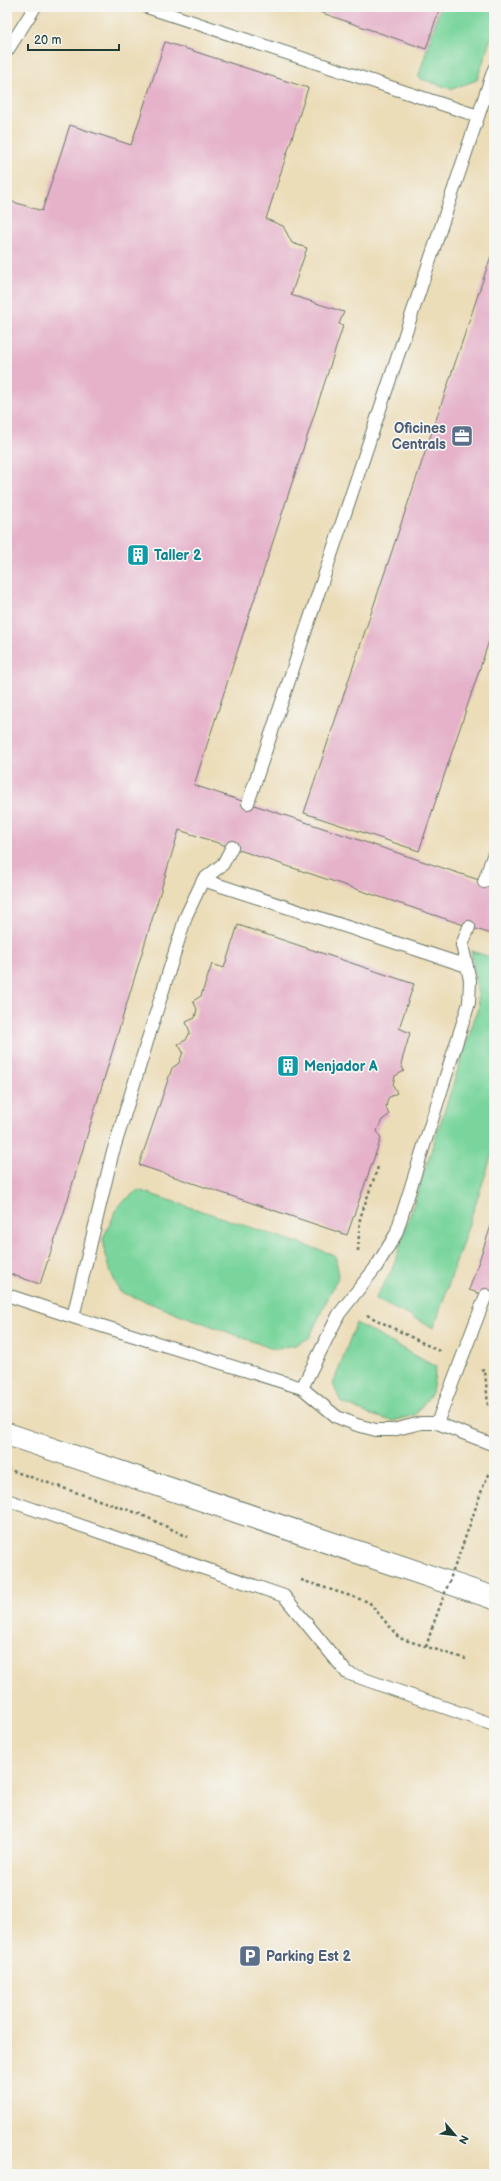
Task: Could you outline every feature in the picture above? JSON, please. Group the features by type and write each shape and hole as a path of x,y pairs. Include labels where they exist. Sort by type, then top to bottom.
{"street":[{"path":"7,1434 494,1598"}],"lane":[{"path":"7,51 35,7"},
{"path":"147,7 478,116"},
{"path":"248,803 494,69"},
{"path":"73,1317 112,1155 186,916 203,880 223,864 232,848"},
{"path":"484,882 494,853"},
{"path":"203,880 467,966"},
{"path":"302,1388 339,1314 376,1267 396,1234 469,1003 470,980 462,946 469,926"},
{"path":"7,1294 73,1317 302,1388 337,1417 376,1430 393,1430 421,1423 437,1423 494,1445"},
{"path":"437,1423 486,1295"},
{"path":"7,1500 284,1596 347,1673 494,1725"}],"path":[{"path":"378,1167 360,1218 358,1290 363,1313 460,1361 485,1371 488,1406 494,1408"},
{"path":"426,1647 484,1484 492,1470"},
{"path":"399,1638 466,1660"}],"green space":[{"path":"440,7 494,7 494,29 477,80 452,89 418,78"},
{"path":"471,951 494,958 494,1149 434,1328 375,1299 392,1270 479,1005"},
{"path":"138,1190 335,1255 339,1275 309,1338 295,1345 273,1349 120,1292 108,1266 103,1238 119,1205"},
{"path":"356,1323 436,1367 432,1393 415,1415 393,1421 368,1414 341,1402 333,1384"}],"building":[{"path":"305,7 440,7 426,49"},
{"name":"Taller 2","path":"165,42 308,88 266,219 283,226 292,243 307,248 291,295 344,312 339,324 343,326 194,785 494,885 494,935 179,830 64,1212 40,1284 7,1273 7,200 42,211 70,125 131,145"},
{"name":"Oficines Centrals","path":"494,247 494,626 419,851 304,813"},
{"name":"Menjador A","path":"238,925 414,984 399,1028 410,1033 401,1064 404,1071 395,1076 393,1085 397,1093 388,1098 386,1107 389,1115 382,1120 377,1131 381,1138 347,1235 139,1165 172,1068 179,1063 183,1052 178,1044 186,1040 190,1032 186,1022 195,1018 197,1009 193,1001 201,996 212,964 224,968"},
{"path":"494,1217 494,1298 469,1290"}],"place":[{"name":"Oficines Centrals","path":"462,436"},
{"name":"Taller 2","path":"138,555"},
{"name":"Menjador A","path":"288,1066"},
{"name":"Parking Est 2","path":"250,1956"}]}
